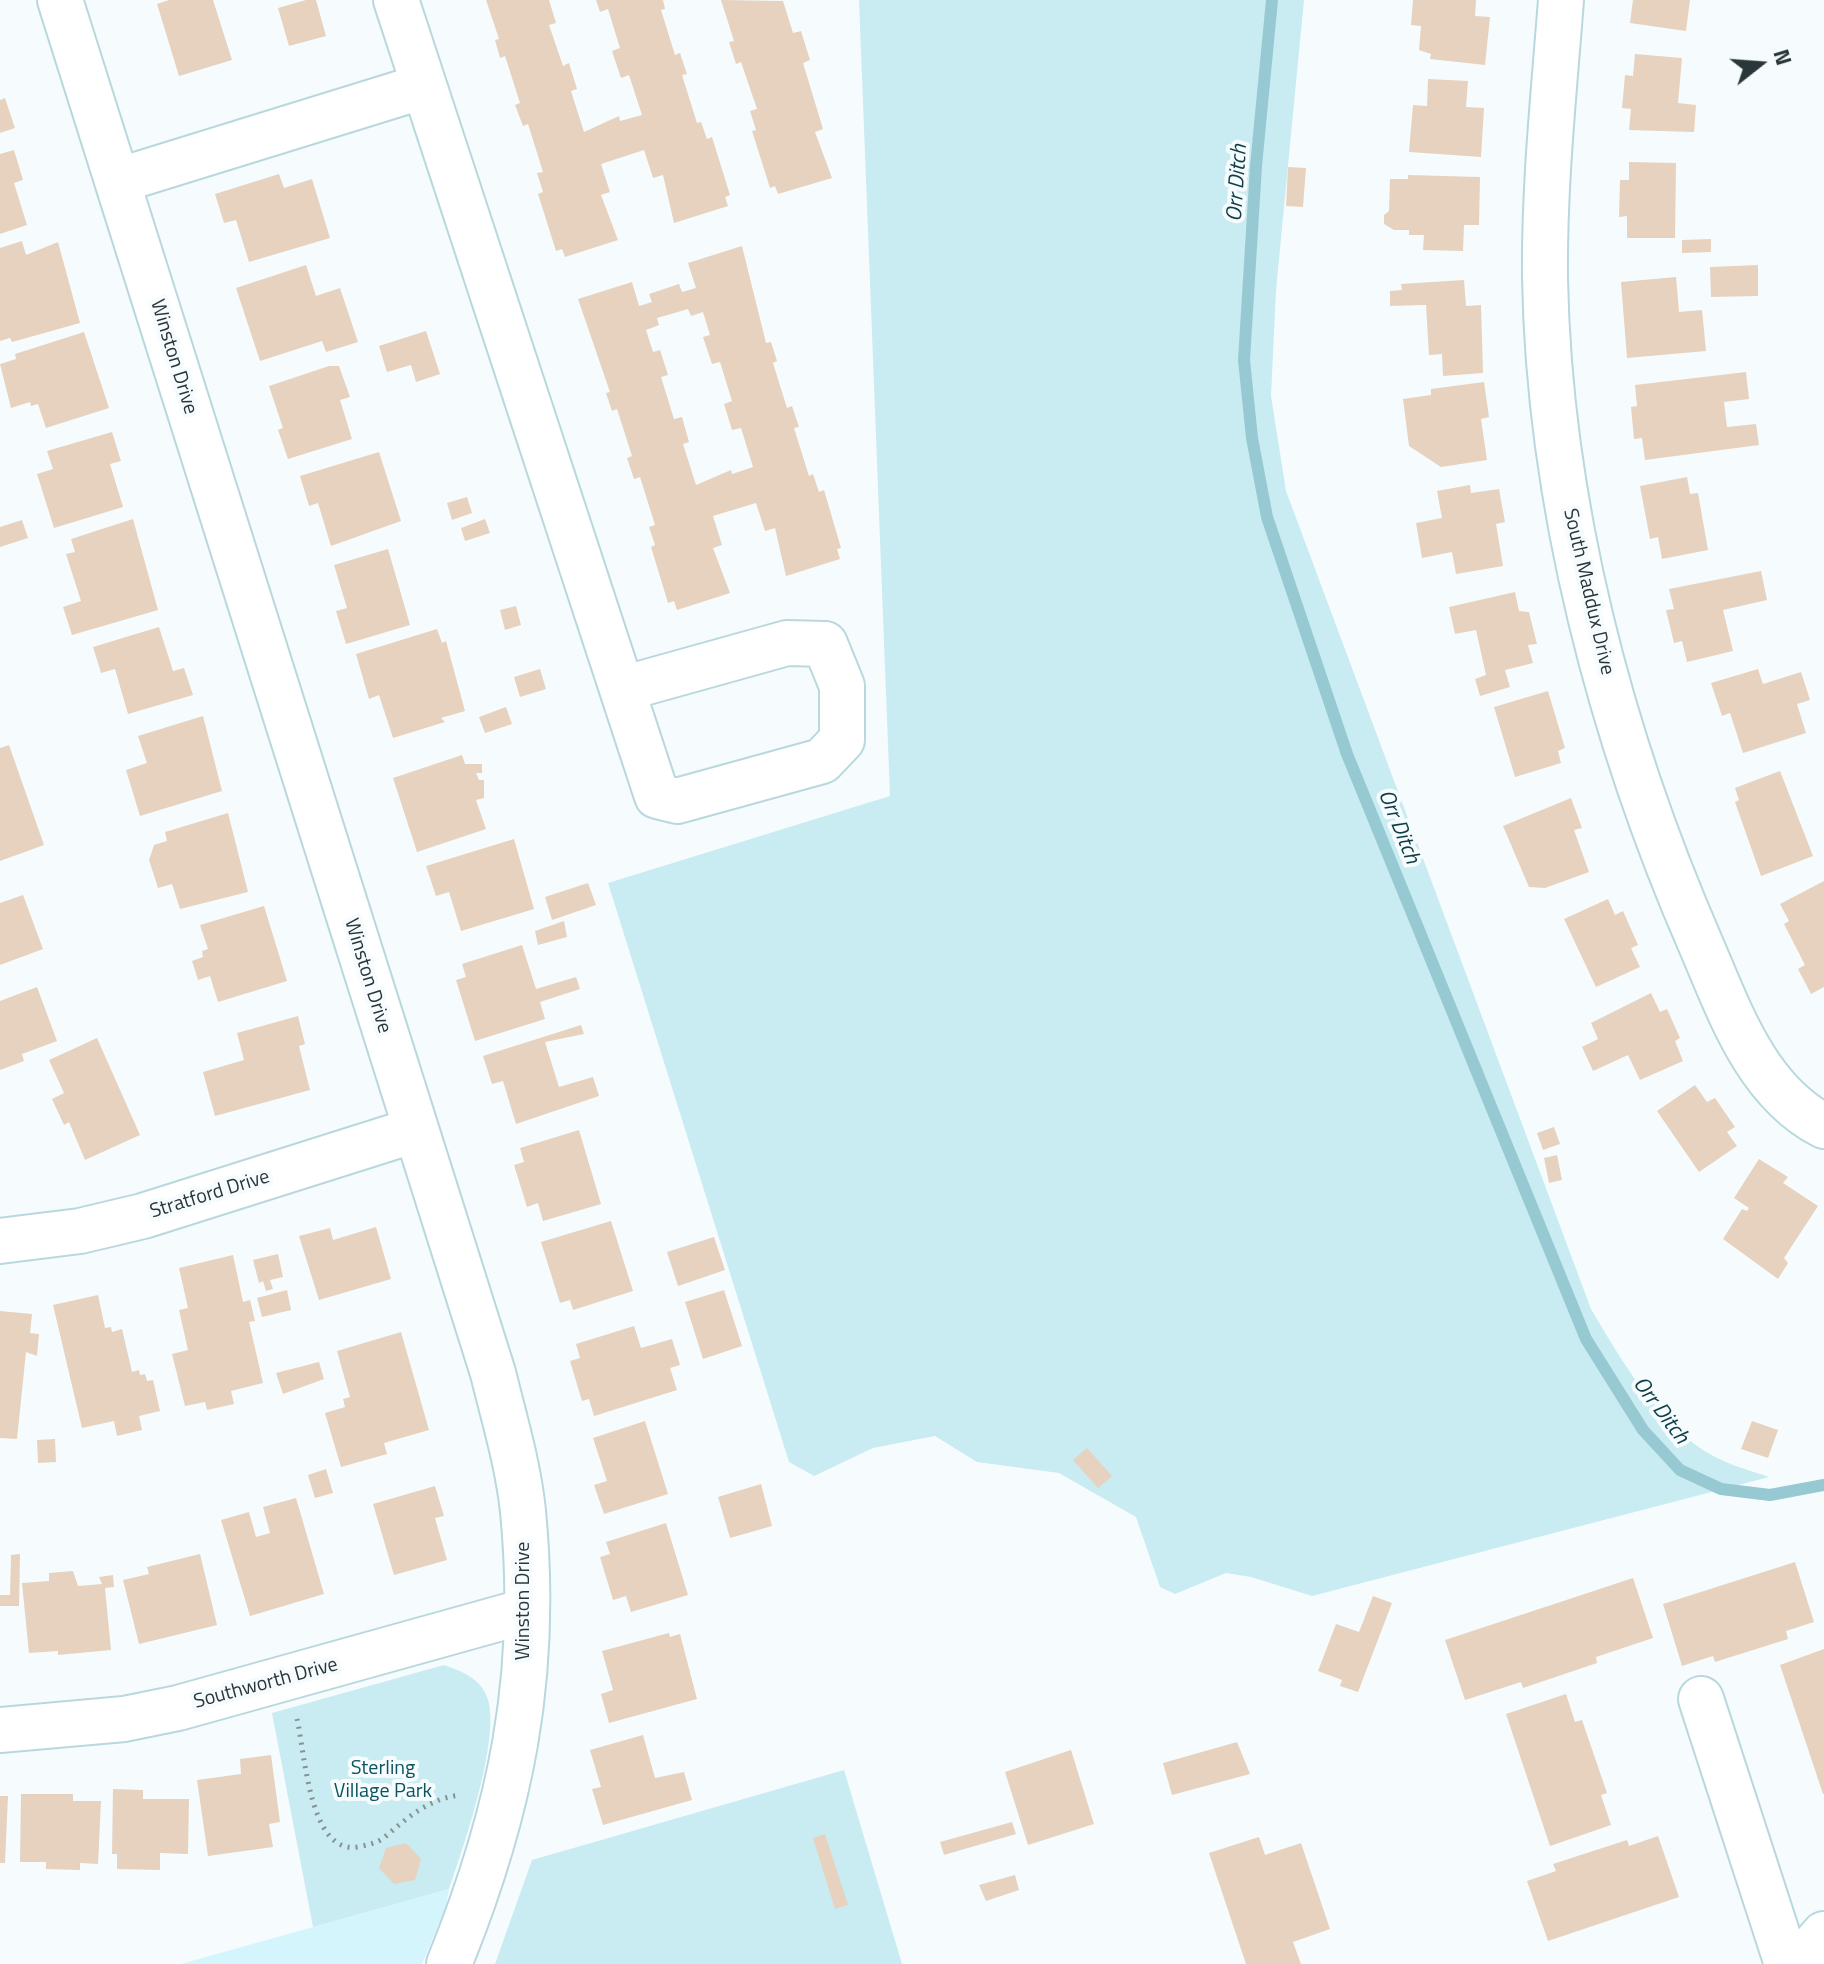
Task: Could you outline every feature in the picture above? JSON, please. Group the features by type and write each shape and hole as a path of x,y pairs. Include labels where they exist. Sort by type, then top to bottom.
{"street":[{"name":"Winston Drive","path":"60,0 493,1373 510,1441 522,1508 526,1611 526,1657 517,1742 503,1813 449,1964"},
{"path":"396,0 657,796 677,801 822,761 842,740 842,686 825,644 787,643 622,689"},
{"name":"South Maddux Drive","path":"1561,0 1547,180 1545,279 1553,412 1574,539 1619,725 1668,870 1743,1042 1777,1087 1824,1126"},
{"path":"117,181 424,86"},
{"name":"Stratford Drive","path":"0,1241 80,1231 143,1216 415,1130"},
{"name":"Southworth Drive","path":"0,1730 110,1721 178,1708 526,1611"},
{"path":"1701,1699 1787,1964"},
{"path":"1798,1964 1824,1934"}],"path":[{"path":"295,1711 320,1823 336,1844 352,1848 370,1845 436,1801 470,1794"}],"shaded area":[{"path":"449,1889 446,1907 422,1964 181,1964"}],"green space":[{"path":"859,0 1304,0 1276,290 1271,396 1286,491 1591,1309 1645,1392 1678,1430 1717,1458 1769,1477 1312,1596 1251,1577 1226,1573 1175,1594 1160,1587 1136,1517 1059,1473 977,1462 935,1436 873,1448 814,1476 789,1462 608,883 890,796"},
{"name":"Sterling Village Park","path":"444,1665 480,1685 487,1697 490,1715 479,1792 449,1889 313,1927 272,1713"},
{"path":"844,1770 902,1964 495,1964 532,1860"}],"building":[{"path":"169,0 213,0 232,60 179,76 157,4"},
{"path":"316,0 326,36 289,46 278,8"},
{"path":"486,0 549,0 556,23 549,25 563,66 569,63 577,89 571,91 584,132 619,116 620,121 642,115 629,75 621,78 612,51 620,48 608,9 600,12 596,0 663,0 665,9 661,10 675,55 680,53 687,74 682,75 697,123 701,122 707,139 712,137 730,195 725,197 728,206 674,223 663,175 653,178 644,150 601,164 610,192 601,195 618,240 565,257 562,249 556,251 538,194 543,192 537,173 543,172 528,124 523,126 515,105 520,103 505,56 500,58 495,40 499,39"},
{"path":"721,0 783,1 793,33 801,31 810,60 803,63 823,129 815,132 832,178 778,194 775,186 770,188 752,131 756,130 750,111 757,109 741,62 736,64 729,42 734,41"},
{"path":"1413,0 1476,0 1475,16 1490,17 1485,65 1430,59 1431,54 1419,50 1421,26 1411,25"},
{"path":"1633,0 1690,0 1686,31 1630,23"},
{"path":"1635,54 1682,58 1678,103 1696,105 1694,132 1629,130 1631,109 1622,108 1625,75 1633,76"},
{"path":"1428,79 1468,81 1466,107 1484,108 1481,157 1409,152 1413,105 1427,106"},
{"path":"5,98 15,128 0,133 0,100"},
{"path":"14,150 23,180 14,183 27,225 0,234 0,154"},
{"path":"1629,162 1676,163 1675,238 1627,238 1627,216 1619,217 1620,180 1629,180"},
{"path":"1288,167 1306,168 1303,207 1286,206"},
{"path":"279,174 284,188 312,179 330,238 249,262 236,220 224,223 215,194"},
{"path":"1408,175 1480,177 1479,225 1464,225 1463,251 1423,250 1424,235 1409,235 1409,230 1394,230 1384,224 1384,215 1389,211 1390,179 1408,179"},
{"path":"1711,239 1711,252 1682,253 1682,240"},
{"path":"22,241 26,255 58,242 80,323 12,342 10,338 0,341 0,248"},
{"path":"742,246 766,343 771,342 777,361 773,363 787,408 792,406 799,427 794,428 809,476 813,474 819,492 824,490 841,548 837,549 840,559 786,576 775,528 765,531 756,503 713,516 722,545 713,548 730,593 677,610 674,601 668,603 651,547 655,545 649,527 655,525 640,477 634,479 627,458 632,456 617,409 612,411 606,393 610,392 578,299 632,282 639,306 652,302 649,294 679,284 682,292 696,288 688,263","holes":["688,309 691,316 703,312 710,335 703,337 712,364 720,362 732,401 724,404 732,430 741,428 753,467 732,474 731,470 696,485 683,444 689,442 682,417 674,419 661,377 668,375 660,350 653,352 646,330 659,325 657,318"]},
{"path":"306,265 316,296 340,288 358,342 326,352 322,341 260,361 236,288"},
{"path":"1758,265 1758,296 1711,297 1710,267"},
{"path":"1676,277 1679,312 1702,310 1706,351 1627,358 1621,282"},
{"path":"1464,280 1466,306 1481,305 1483,373 1443,376 1442,354 1429,355 1426,305 1390,306 1390,291 1402,290 1401,284"},
{"path":"426,331 440,374 416,382 411,365 387,372 379,346"},
{"path":"84,332 109,408 46,428 38,404 31,406 30,402 11,408 0,364 16,359 15,354"},
{"path":"329,366 339,366 350,397 340,400 352,439 288,459 278,430 283,428 269,386"},
{"path":"1746,372 1749,399 1724,402 1727,427 1756,424 1759,445 1645,460 1642,438 1634,439 1631,407 1637,406 1635,385"},
{"path":"1484,382 1489,417 1481,419 1487,460 1441,467 1409,446 1403,399 1431,395 1431,389"},
{"path":"112,432 121,461 110,464 123,507 54,528 37,474 53,469 47,451"},
{"path":"379,452 401,521 331,546 318,503 309,506 300,476"},
{"path":"1687,477 1690,494 1698,493 1708,550 1662,559 1658,537 1650,539 1640,486"},
{"path":"1470,485 1471,493 1499,489 1505,522 1496,524 1503,566 1456,574 1452,552 1422,558 1416,523 1442,518 1437,491"},
{"path":"467,497 472,513 452,520 447,503"},
{"path":"133,519 158,610 72,635 63,607 81,601 66,554 75,552 71,539"},
{"path":"485,519 490,533 465,541 461,528"},
{"path":"22,520 28,538 0,547 0,527"},
{"path":"388,549 410,625 346,644 336,611 347,608 334,565"},
{"path":"1761,571 1767,600 1723,610 1733,651 1687,662 1682,641 1674,643 1666,610 1674,609 1669,589"},
{"path":"1515,592 1519,611 1529,612 1537,644 1528,645 1533,663 1505,670 1510,687 1480,696 1475,679 1486,675 1476,630 1455,634 1449,607"},
{"path":"516,606 521,625 505,630 500,610"},
{"path":"159,627 173,671 184,668 193,695 128,714 115,669 101,673 93,647"},
{"path":"437,629 442,643 446,641 465,711 441,718 445,722 393,738 379,695 369,699 356,654"},
{"path":"540,669 546,689 520,697 514,677"},
{"path":"1758,669 1763,684 1801,672 1810,700 1797,704 1806,733 1743,753 1730,713 1722,716 1711,683"},
{"path":"1548,691 1565,748 1558,751 1561,763 1515,777 1494,707"},
{"path":"506,707 512,724 485,733 479,717"},
{"path":"203,716 222,791 140,816 126,770 147,763 138,736"},
{"path":"9,745 44,845 0,861 0,748"},
{"path":"462,755 465,764 482,764 482,773 476,773 479,780 484,780 484,798 476,800 486,829 417,852 393,778"},
{"path":"1780,771 1813,856 1761,876 1735,802 1739,800 1735,788"},
{"path":"1571,798 1582,828 1574,830 1589,872 1545,888 1529,887 1503,826"},
{"path":"228,813 248,892 180,909 172,884 158,888 149,860 154,845 167,841 165,832"},
{"path":"514,839 534,909 461,931 449,892 436,896 426,866"},
{"path":"1824,881 1824,987 1811,994 1798,969 1805,965 1784,924 1789,921 1780,904"},
{"path":"588,883 596,905 552,920 545,897"},
{"path":"23,895 43,949 0,965 0,903"},
{"path":"1608,899 1615,915 1623,911 1638,945 1631,948 1640,967 1596,987 1564,919"},
{"path":"264,906 287,981 218,1002 210,976 198,980 192,961 203,957 202,951 208,949 200,925"},
{"path":"564,921 567,937 538,945 535,931"},
{"path":"522,945 536,989 576,977 580,989 540,1002 545,1019 475,1041 456,980 466,977 462,964"},
{"path":"37,987 57,1041 22,1054 24,1061 0,1070 0,1001"},
{"path":"1651,993 1660,1012 1667,1009 1680,1038 1675,1041 1683,1061 1640,1080 1628,1055 1593,1071 1582,1047 1598,1039 1591,1023"},
{"path":"298,1016 305,1044 299,1046 310,1090 215,1116 203,1072 244,1060 237,1033"},
{"path":"581,1025 584,1034 545,1042 559,1087 593,1077 599,1096 516,1124 503,1081 492,1084 483,1056"},
{"path":"97,1038 140,1135 85,1160 69,1122 64,1125 52,1099 64,1093 49,1060"},
{"path":"1695,1085 1707,1102 1715,1098 1735,1127 1727,1132 1737,1146 1699,1172 1657,1111"},
{"path":"1554,1127 1560,1144 1543,1150 1537,1133"},
{"path":"579,1130 601,1204 543,1221 538,1203 527,1207 514,1165 524,1162 520,1148"},
{"path":"1557,1155 1562,1180 1549,1183 1544,1158"},
{"path":"1759,1159 1788,1177 1783,1183 1818,1206 1784,1258 1788,1263 1778,1279 1723,1239 1742,1209 1747,1211 1749,1208 1734,1198"},
{"path":"611,1221 633,1291 573,1310 570,1300 560,1303 541,1242"},
{"path":"376,1227 391,1279 319,1300 299,1236 330,1228 333,1240"},
{"path":"714,1237 725,1270 678,1286 667,1252"},
{"path":"278,1254 283,1277 270,1280 273,1289 266,1291 263,1281 259,1283 253,1260"},
{"path":"233,1255 243,1302 250,1300 255,1321 249,1322 263,1383 231,1391 234,1404 207,1410 205,1402 185,1406 172,1354 188,1350 179,1310 188,1308 179,1268"},
{"path":"287,1290 291,1310 262,1317 257,1298"},
{"path":"724,1290 742,1346 703,1359 685,1302"},
{"path":"98,1295 105,1328 111,1327 112,1332 122,1329 132,1372 139,1370 140,1375 145,1374 147,1381 153,1380 160,1411 139,1416 142,1430 117,1436 114,1421 82,1428 53,1305"},
{"path":"0,1311 32,1314 30,1333 39,1334 37,1356 26,1352 17,1439 0,1438"},
{"path":"634,1326 641,1348 672,1339 680,1365 670,1368 677,1390 594,1416 589,1399 582,1401 570,1361 580,1358 576,1344"},
{"path":"401,1332 429,1430 384,1443 387,1454 341,1467 325,1413 345,1407 343,1399 350,1397 337,1351"},
{"path":"319,1362 324,1379 283,1394 276,1373"},
{"path":"645,1421 668,1494 604,1514 594,1485 607,1481 593,1438"},
{"path":"1752,1421 1778,1430 1768,1458 1741,1449"},
{"path":"55,1439 56,1462 38,1463 37,1440"},
{"path":"1087,1448 1112,1476 1098,1488 1073,1460"},
{"path":"326,1469 333,1493 315,1498 308,1475"},
{"path":"761,1484 772,1526 730,1538 718,1497"},
{"path":"435,1486 444,1516 435,1518 447,1560 394,1575 373,1504"},
{"path":"296,1498 324,1594 250,1616 221,1520 249,1512 256,1537 270,1533 263,1507"},
{"path":"666,1523 688,1595 631,1612 626,1596 613,1600 600,1557 610,1554 606,1542"},
{"path":"20,1554 19,1606 0,1606 0,1595 10,1595 11,1555"},
{"path":"200,1554 217,1625 139,1644 123,1580 149,1574 147,1567"},
{"path":"1795,1562 1814,1622 1786,1631 1788,1639 1715,1662 1713,1656 1682,1666 1663,1604"},
{"path":"73,1571 78,1586 102,1584 99,1577 113,1575 114,1587 105,1588 111,1650 58,1655 58,1651 29,1653 22,1583 49,1581 49,1573"},
{"path":"1633,1578 1653,1638 1596,1657 1597,1663 1523,1688 1521,1682 1465,1700 1445,1640"},
{"path":"1373,1596 1392,1603 1358,1692 1340,1686 1342,1680 1318,1671 1336,1624 1359,1632"},
{"path":"669,1633 670,1637 680,1634 697,1699 609,1723 601,1694 613,1690 602,1651"},
{"path":"1824,1649 1824,1794 1823,1794 1780,1665"},
{"path":"1566,1694 1575,1722 1582,1720 1607,1793 1601,1795 1611,1825 1550,1846 1506,1714"},
{"path":"643,1735 655,1778 684,1772 692,1800 603,1825 592,1789 601,1787 590,1750"},
{"path":"1237,1742 1250,1774 1172,1795 1163,1763"},
{"path":"1071,1750 1094,1824 1028,1845 1005,1772"},
{"path":"271,1755 280,1822 269,1824 273,1847 208,1856 197,1780 241,1774 240,1759"},
{"path":"113,1789 143,1790 143,1799 189,1799 188,1854 160,1853 160,1870 117,1869 117,1854 112,1854"},
{"path":"21,1794 73,1794 73,1801 101,1801 98,1864 80,1863 80,1870 46,1869 46,1862 20,1862"},
{"path":"0,1796 8,1796 5,1863 0,1863"},
{"path":"1012,1822 1016,1834 944,1855 940,1842"},
{"path":"825,1834 848,1905 835,1909 813,1838"},
{"path":"1658,1836 1679,1897 1548,1941 1527,1881 1556,1871 1553,1864 1627,1840 1629,1846"},
{"path":"1259,1837 1265,1855 1301,1843 1330,1929 1293,1942 1301,1964 1246,1964 1209,1853"},
{"path":"406,1843 421,1859 415,1880 394,1884 379,1868 386,1848"},
{"path":"1015,1875 1019,1890 986,1901 979,1885"}],"waterway":[{"name":"Orr Ditch","path":"1272,0 1256,166 1244,360 1252,438 1267,517 1347,754 1586,1339 1643,1430 1680,1470 1721,1489 1770,1495 1824,1485"}]}
